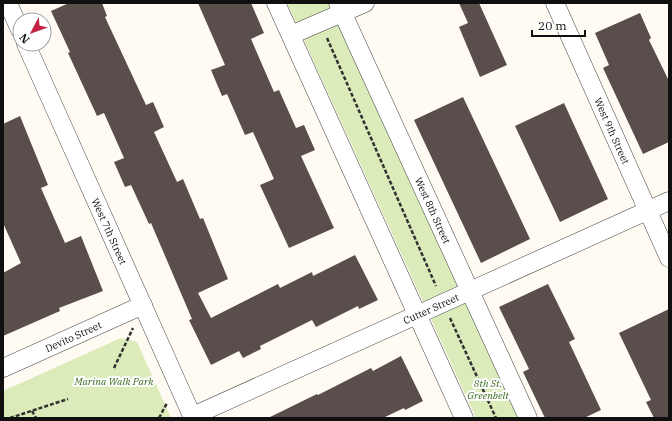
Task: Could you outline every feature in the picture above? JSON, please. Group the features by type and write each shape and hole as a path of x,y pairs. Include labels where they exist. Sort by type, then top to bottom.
{"street":[{"path":"276,3 464,418"},
{"path":"291,36 320,23 340,8 365,3"},
{"name":"West 9th Street","path":"555,3 669,258"},
{"name":"West 8th Street","path":"340,8 528,418"},
{"name":"West 7th Street","path":"30,52 193,417"},
{"name":"Cutter Street","path":"193,417 416,314 669,201"},
{"name":"Devito Street","path":"3,368 143,305"}],"path":[{"path":"320,23 443,302 496,418"},
{"path":"114,368 125,347 143,305"},
{"path":"10,418 68,399"},
{"path":"32,410 36,418"}],"green space":[{"name":"8th St. Greenbelt","path":"287,3 335,3 527,418 476,418"},
{"name":"Marina Walk Park","path":"121,338 137,342 171,418 3,418 3,391"}],"building":[{"path":"69,3 102,3 107,16 105,17 146,105 153,102 164,127 154,132 177,182 183,179 200,219 203,218 228,279 198,293 211,318 278,284 280,288 312,272 313,276 355,255 378,300 359,309 358,306 316,327 312,320 260,346 261,349 243,358 239,351 211,365 189,320 192,319 151,223 149,224 131,185 125,187 114,162 124,158 104,113 97,116 68,53 70,52 51,11"},
{"path":"198,3 251,3 264,33 251,39 274,92 279,90 296,128 304,125 315,150 301,156 334,228 289,248 260,185 274,179 253,132 245,135 227,94 222,96 211,70 225,65"},
{"path":"459,3 479,3 507,65 480,77 459,27 468,23"},
{"path":"640,13 651,38 649,40 669,81 669,142 643,154 603,68 609,65 595,33"},
{"path":"463,97 530,239 481,263 414,120"},
{"path":"564,103 608,199 560,222 515,126"},
{"path":"20,116 48,185 41,188 65,243 81,236 103,291 59,308 60,311 3,336 3,273 21,263 3,223 3,124"},
{"path":"548,284 575,339 569,342 601,410 584,418 545,418 523,372 529,369 499,307"},
{"path":"669,309 669,418 654,418 646,402 651,400 619,333"},
{"path":"401,356 423,401 405,410 404,408 383,418 268,418 371,368 373,371"}]}
